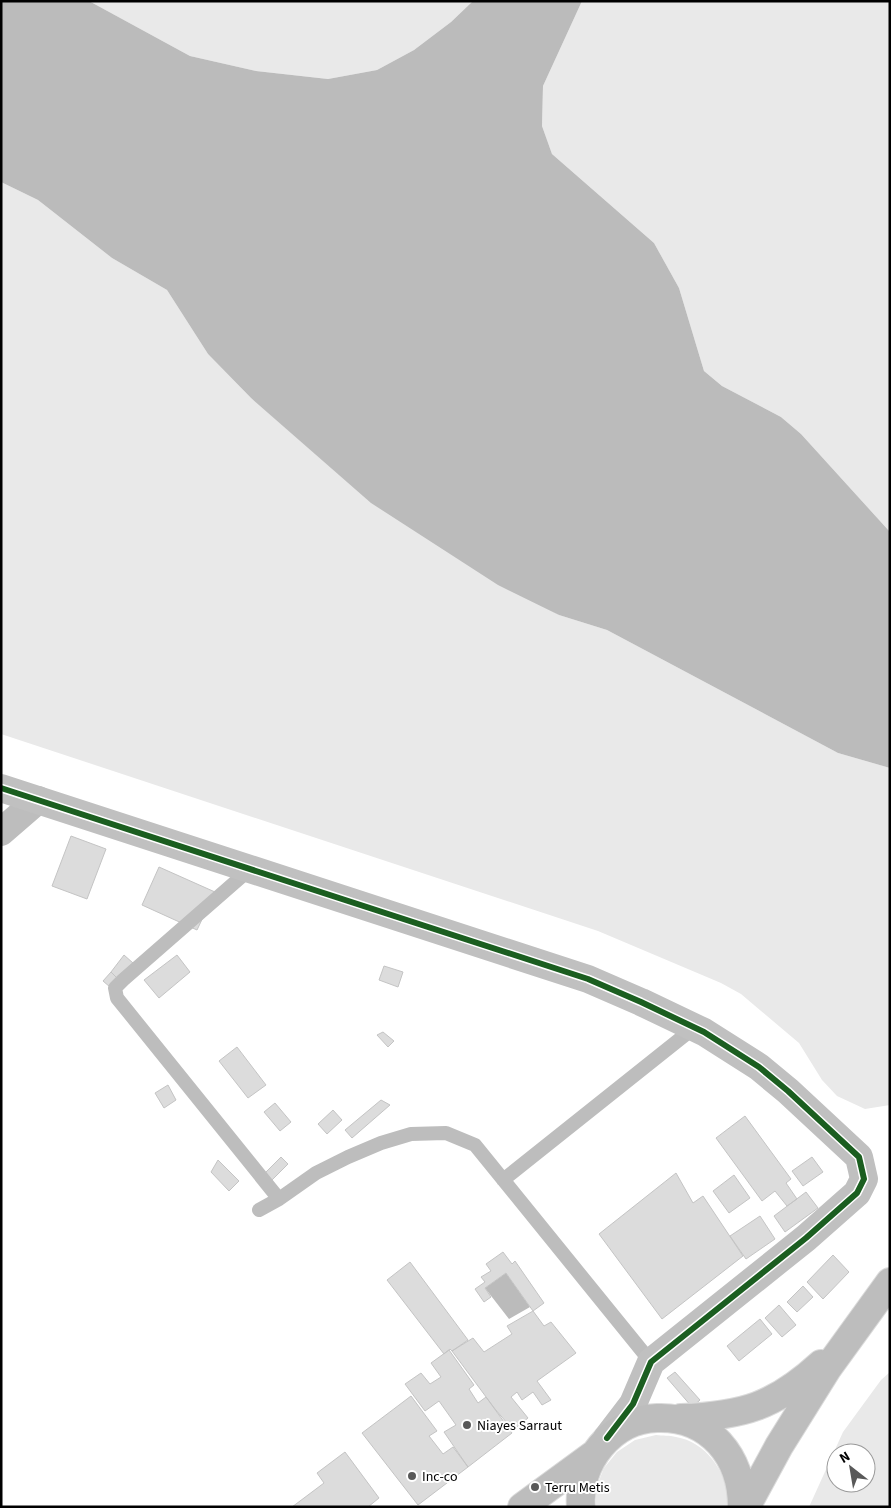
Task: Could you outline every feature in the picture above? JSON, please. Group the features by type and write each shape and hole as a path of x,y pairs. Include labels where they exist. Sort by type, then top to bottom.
{"main road":[{"path":"1,832 38,800"},
{"path":"746,1507 779,1446 827,1369 890,1282"},
{"path":"522,1507 624,1427 642,1420 659,1418 714,1417 745,1411 773,1400 806,1377 849,1337"},
{"path":"659,1418 679,1420 695,1425 722,1445 738,1474 742,1490 742,1507"},
{"path":"580,1507 581,1487 585,1471 600,1447"}],"street":[{"path":"1,788 588,979 695,1027 759,1067 788,1091 859,1157 864,1179 857,1193 806,1238 651,1362 629,1410 600,1447"},
{"path":"641,1387 643,1397 659,1418"}],"lane":[{"path":"250,870 115,988 117,998 279,1199"},
{"path":"504,1180 695,1027"},
{"path":"260,1210 316,1173 381,1143 411,1134 446,1133 475,1145 651,1362"}],"shaded area":[{"path":"1,1 89,1 190,56 256,71 328,79 377,70 414,50 451,22 473,1 582,1 543,86 542,126 552,154 654,243 679,288 704,371 722,386 781,417 801,434 890,532 890,768 838,753 607,630 559,615 498,585 371,503 251,398 208,354 167,290 112,258 38,200 1,182"},
{"path":"89,1 473,1 451,22 414,50 377,70 328,79 256,71 190,56"},
{"path":"582,1 890,1 890,532 801,434 781,417 722,386 704,371 679,288 654,243 552,154 542,126 543,86"},
{"path":"1,182 38,200 112,258 167,290 208,354 251,398 372,503 559,615 607,630 838,753 890,768 890,1105 865,1109 837,1096 822,1080 799,1043 741,994 721,983 598,931 1,734"},
{"path":"506,1273 530,1307 509,1319 485,1288"},
{"path":"890,1372 890,1507 809,1507 826,1470 826,1493 876,1493 876,1443 838,1443 843,1432 881,1380"},
{"path":"656,1435 673,1436 687,1440 707,1453 721,1473 727,1495 727,1507 596,1507 596,1488 604,1468 617,1452 635,1440"}],"building":[{"path":"71,836 106,849 87,899 52,886"},
{"path":"159,867 215,892 197,930 142,905"},
{"path":"124,955 133,963 117,978 111,972"},
{"path":"177,955 190,972 159,998 144,980"},
{"path":"384,966 403,972 398,987 379,980"},
{"path":"111,972 117,978 110,987 103,981"},
{"path":"383,1032 394,1041 388,1047 377,1035"},
{"path":"237,1047 266,1085 248,1098 219,1061"},
{"path":"168,1085 176,1100 164,1108 155,1093"},
{"path":"381,1100 390,1105 352,1138 345,1130"},
{"path":"275,1103 291,1122 280,1131 264,1112"},
{"path":"333,1110 342,1120 327,1134 318,1124"},
{"path":"745,1116 791,1179 786,1183 797,1199 787,1206 775,1191 762,1201 716,1138"},
{"path":"281,1157 288,1164 272,1180 265,1173"},
{"path":"812,1157 823,1172 803,1186 792,1171"},
{"path":"218,1160 239,1181 229,1191 211,1172"},
{"path":"676,1173 693,1203 703,1196 743,1256 662,1319 599,1234"},
{"path":"734,1175 750,1198 729,1213 713,1191"},
{"path":"806,1192 818,1208 785,1232 774,1216"},
{"path":"760,1216 775,1239 746,1259 730,1236"},
{"path":"503,1252 512,1264 515,1261 544,1303 533,1311 506,1273 485,1288 491,1297 484,1302 475,1289 485,1282 481,1277 491,1271 486,1264"},
{"path":"833,1255 849,1272 823,1299 807,1282"},
{"path":"410,1262 468,1340 452,1351 450,1349 444,1354 387,1280"},
{"path":"803,1286 813,1297 797,1312 787,1302"},
{"path":"779,1305 796,1325 782,1337 765,1318"},
{"path":"533,1311 544,1326 551,1322 576,1353 537,1381 551,1400 542,1405 533,1392 522,1400 517,1392 511,1397 528,1418 513,1430 452,1351 473,1338 484,1352 512,1334 507,1326"},
{"path":"760,1319 772,1334 739,1361 727,1346"},
{"path":"449,1350 474,1385 469,1389 478,1403 486,1397 512,1433 468,1467 444,1432 456,1425 439,1401 425,1411 405,1384 421,1373 430,1384 441,1377 431,1363"},
{"path":"675,1372 700,1400 692,1407 667,1378"},
{"path":"411,1396 437,1431 429,1436 443,1454 453,1447 468,1467 418,1505 362,1433"},
{"path":"345,1452 379,1498 368,1507 292,1507 324,1483 317,1473"}],"cycle path":[{"path":"1,788 588,979 704,1032 759,1067 788,1091 859,1157 864,1179 857,1193 806,1238 651,1362 633,1404 607,1438"}],"place":[{"name":"Niayes Sarraut","path":"467,1425"},
{"name":"Inc-co","path":"412,1476"},
{"name":"Terru Metis","path":"535,1487"}]}
